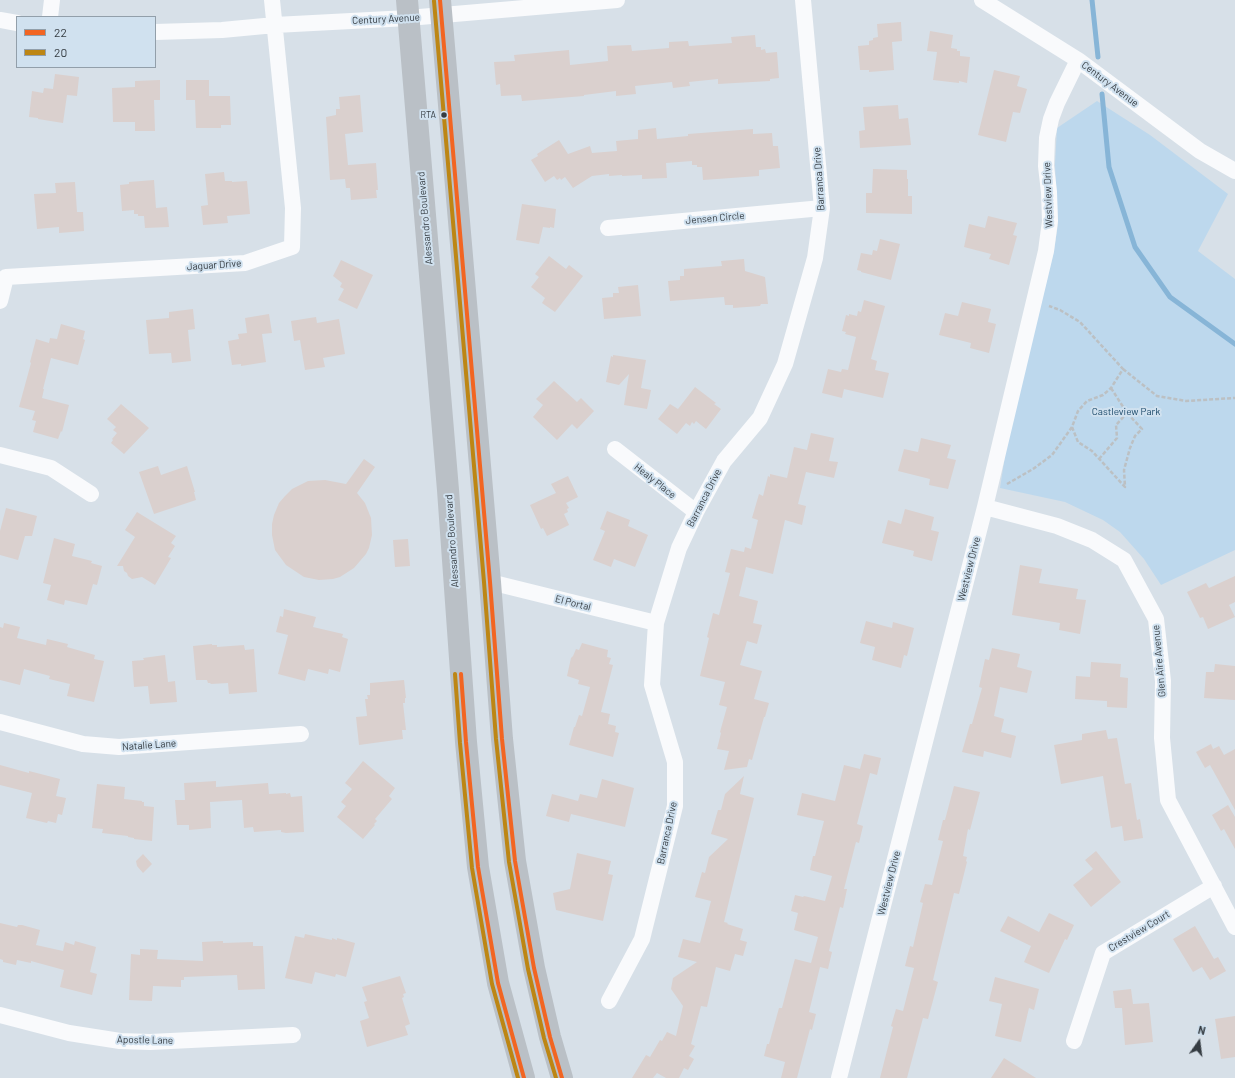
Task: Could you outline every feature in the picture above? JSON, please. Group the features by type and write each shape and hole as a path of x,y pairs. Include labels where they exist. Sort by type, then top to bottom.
{"main road":[{"path":"440,8 446,58 502,739 515,861 534,968 550,1037 562,1078"},
{"name":"Alessandro Boulevard","path":"407,9 448,490 466,742 478,867 498,983 524,1078"}],"street":[{"path":"50,16 52,0"},
{"name":"Jaguar Drive","path":"0,301 6,277 245,263 292,247 293,208 272,0"},
{"name":"Century Avenue","path":"156,32 222,30 407,9 617,0"},
{"name":"Barranca Drive","path":"609,1001 642,939 675,806 675,762 652,685 656,623 679,548 696,512 724,460 760,418 785,364 815,258 822,208 803,0"},
{"name":"Century Avenue","path":"982,0 1078,60 1200,151 1235,171"},
{"path":"0,20 16,23"},
{"name":"Westview Drive","path":"839,1078 985,507 1046,251 1050,221 1046,166 1047,138 1051,119 1057,103 1078,60"},
{"name":"Jensen Circle","path":"608,228 822,208"},
{"name":"Healy Place","path":"615,449 696,512"},
{"path":"0,455 51,468 91,494"},
{"name":"Glen Aire Avenue","path":"985,507 1057,526 1092,540 1124,560 1156,619 1163,681 1162,738 1168,800 1235,927"},
{"name":"El Portal","path":"490,582 656,623"},
{"name":"Natalie Lane","path":"0,722 83,744 119,747 301,734"},
{"name":"Crestview Court","path":"1074,1041 1103,953 1214,886"},
{"name":"Apostle Lane","path":"0,1015 69,1033 120,1041 150,1042 293,1035"}],"path":[{"path":"1034,302 1060,310 1080,322 1123,368 1157,396 1186,401 1235,398"},
{"path":"1006,484 1033,469 1052,455 1072,427 1078,411 1087,402 1103,395 1111,388 1123,368"},
{"path":"1072,427 1078,442 1092,450 1125,487 1124,470 1130,448 1136,436 1142,429 1127,413 1111,388"},
{"path":"1099,459 1117,438 1116,425 1127,413"}],"green space":[{"name":"Castleview Park","path":"1097,101 1150,135 1228,194 1198,251 1235,279 1235,550 1161,585 1144,559 1120,532 1103,520 1065,502 1000,488 1007,443 1054,251 1058,224 1055,164 1057,128"}],"building":[{"path":"901,22 902,41 892,42 894,70 869,72 869,70 860,70 858,46 869,45 869,41 878,37 877,24"},
{"path":"930,31 953,35 951,48 960,51 960,56 970,57 967,83 959,81 959,83 933,80 937,52 927,51"},
{"path":"755,35 756,47 761,47 761,50 765,49 766,53 777,52 779,78 770,79 770,81 718,84 718,79 689,82 690,86 673,88 672,82 635,86 636,94 616,96 616,91 584,96 522,101 521,95 501,96 500,84 496,85 494,62 515,61 514,55 569,50 570,65 608,61 607,46 631,45 632,51 669,48 669,42 688,41 689,46 732,43 731,37"},
{"path":"994,70 1020,76 1017,86 1027,89 1020,113 1013,112 1006,142 978,135"},
{"path":"55,74 79,77 77,96 67,95 63,123 29,117 32,91 43,93 44,88 53,89"},
{"path":"160,80 160,100 154,100 155,131 135,131 135,122 113,122 112,88 135,87 135,81"},
{"path":"186,80 209,80 209,96 230,96 231,125 221,125 221,128 196,128 195,100 186,100"},
{"path":"360,95 363,132 345,134 348,165 376,163 378,190 376,190 377,198 351,200 350,188 346,188 345,179 330,180 326,117 336,115 336,109 340,109 339,97"},
{"path":"898,105 899,119 908,118 911,145 860,148 859,131 865,130 863,107"},
{"path":"656,128 657,139 688,136 688,134 753,129 753,134 772,133 773,146 778,146 780,168 759,170 759,176 703,180 702,167 692,165 692,161 666,163 667,178 642,179 642,175 609,176 609,174 592,176 573,188 565,177 561,180 560,178 557,180 554,176 545,182 531,160 538,156 537,154 559,140 568,154 590,146 592,153 617,151 616,141 638,139 638,130"},
{"path":"873,169 907,170 908,196 912,196 912,214 866,213 866,193 872,193"},
{"path":"224,172 225,181 247,181 250,214 227,216 228,223 203,225 201,206 208,205 205,174"},
{"path":"154,180 156,208 167,207 169,227 145,228 144,216 134,214 134,210 122,211 120,185 129,184 129,182"},
{"path":"75,182 77,212 83,212 84,231 59,233 59,227 37,229 34,194 56,193 55,183"},
{"path":"522,204 556,209 554,228 543,227 539,244 516,240"},
{"path":"988,216 1017,223 1013,235 1017,236 1009,265 989,259 991,254 964,247 969,224 985,228"},
{"path":"880,239 900,244 891,280 857,270 861,253 872,255 873,250 877,251"},
{"path":"549,256 566,269 569,265 583,276 555,312 542,303 545,298 531,287 539,277 535,274"},
{"path":"744,259 745,271 765,277 768,304 733,308 733,305 725,305 724,297 670,301 668,281 680,280 680,276 684,276 684,269 722,266 721,261"},
{"path":"341,260 373,275 357,309 338,300 344,289 340,287 342,283 333,276"},
{"path":"638,285 641,316 604,319 602,298 613,297 613,293 619,293 618,287"},
{"path":"864,300 885,306 871,359 877,361 875,370 889,373 883,398 844,389 842,398 822,393 828,369 841,372 842,369 848,370 856,337 845,334 846,332 842,331 846,315 849,316 849,314 857,316 858,311 861,312"},
{"path":"962,302 991,309 988,322 996,324 989,353 970,348 971,343 939,335 945,313 958,316"},
{"path":"193,309 195,329 188,330 191,361 172,363 171,353 149,354 146,320 169,318 169,312"},
{"path":"269,314 272,333 262,334 266,362 241,366 241,364 232,365 228,341 239,339 238,334 247,333 245,318"},
{"path":"316,317 317,323 339,319 345,354 323,358 325,367 305,370 300,340 294,341 291,321"},
{"path":"61,324 85,331 83,339 85,340 78,365 51,358 42,398 69,405 62,432 61,431 58,439 33,432 36,421 32,420 35,411 19,407 36,339 49,343 50,338 57,339"},
{"path":"613,355 646,360 641,388 651,390 647,409 624,405 629,374 619,385 606,382 611,356 613,357"},
{"path":"554,381 577,402 581,398 594,411 577,429 572,424 557,440 533,417 543,405 536,399"},
{"path":"695,387 716,403 714,404 721,409 706,429 696,421 694,424 692,422 690,426 686,423 677,434 658,419 670,404 678,409"},
{"path":"121,404 149,428 124,454 111,443 113,440 112,439 117,433 113,430 116,427 107,419"},
{"path":"811,433 834,438 829,461 838,462 834,478 806,472 798,504 806,506 802,525 785,520 773,574 746,567 739,596 758,601 753,623 762,625 757,644 747,641 740,665 762,671 754,699 769,703 752,760 749,759 747,767 724,770 729,751 717,749 727,707 719,705 725,682 700,676 713,613 719,615 730,573 725,572 731,549 744,552 745,547 751,549 758,520 752,518 759,494 763,496 768,476 770,477 770,474 787,478 794,447 807,450"},
{"path":"921,438 951,445 947,458 956,460 948,489 929,485 930,479 898,471 904,449 918,452"},
{"path":"364,459 375,467 357,493 365,503 371,518 372,535 366,554 354,568 340,577 319,580 304,577 286,565 275,550 272,535 272,524 279,503 292,489 308,481 325,480 346,484"},
{"path":"158,466 161,475 187,466 196,500 154,514 139,472"},
{"path":"568,476 578,497 566,503 569,508 567,509 568,512 564,514 569,525 547,536 543,528 541,529 530,505 556,493 551,484"},
{"path":"6,508 37,516 32,536 25,536 18,560 0,555 0,531"},
{"path":"905,509 934,517 931,530 939,532 932,561 913,556 914,551 882,543 888,520 901,524"},
{"path":"607,511 630,520 628,526 648,535 635,567 614,559 611,567 593,560 605,531 600,529"},
{"path":"137,512 176,536 171,543 175,546 168,557 171,558 155,585 142,577 132,579 124,571 123,566 117,566 135,537 125,530"},
{"path":"54,538 75,544 72,556 92,561 91,563 102,566 97,585 93,584 87,605 65,600 64,605 47,600 51,585 43,583"},
{"path":"408,539 410,566 395,567 393,540"},
{"path":"1020,565 1042,569 1039,583 1078,589 1076,599 1086,600 1080,634 1059,630 1060,623 1012,615"},
{"path":"1235,576 1235,602 1229,605 1235,617 1208,629 1203,617 1200,618 1187,592 1206,583 1209,588"},
{"path":"284,609 316,617 313,627 343,634 342,637 348,639 340,672 329,669 328,674 308,669 305,681 278,674 288,635 276,632 280,616 283,617"},
{"path":"866,621 892,628 893,622 914,628 907,656 904,655 901,668 872,660 875,647 860,643"},
{"path":"4,623 20,627 17,638 46,645 47,639 68,644 67,647 95,655 94,659 104,661 94,702 67,696 70,684 49,679 50,676 24,669 20,685 0,680 0,627 3,628"},
{"path":"582,643 608,650 607,657 611,658 609,664 613,665 601,712 610,714 608,724 616,726 615,732 619,733 613,757 569,745 579,715 582,716 590,687 578,684 579,680 567,676 571,658 576,649 579,650"},
{"path":"212,644 217,645 217,647 244,645 245,650 254,649 257,692 229,694 228,683 211,684 208,683 207,680 196,680 193,646"},
{"path":"992,648 1020,654 1017,667 1032,671 1027,693 1000,687 994,716 1004,719 1001,732 1016,736 1011,758 984,751 983,757 962,752 982,688 979,687 985,659 989,660"},
{"path":"165,655 168,682 175,681 177,702 150,704 148,686 134,687 132,661"},
{"path":"1091,662 1121,664 1120,677 1128,678 1127,708 1107,707 1107,701 1075,699 1076,676 1090,677"},
{"path":"1215,664 1235,666 1235,700 1204,698 1206,672 1214,672"},
{"path":"404,680 406,698 405,703 403,703 406,730 402,730 403,739 359,745 356,717 367,716 365,699 368,699 367,695 370,695 370,683"},
{"path":"1106,730 1108,739 1117,738 1125,784 1131,783 1137,820 1140,819 1143,838 1124,841 1122,826 1111,828 1103,776 1061,784 1054,745 1082,740 1082,734"},
{"path":"1211,744 1213,749 1219,746 1224,755 1235,749 1235,810 1210,765 1205,768 1196,752"},
{"path":"864,754 881,758 877,775 870,773 857,824 863,826 859,843 856,842 844,889 847,889 843,908 840,907 829,951 832,952 828,969 820,967 809,1012 816,1014 812,1030 810,1029 797,1078 781,1078 785,1062 764,1056 767,1044 769,1044 779,1008 782,1008 795,959 811,963 818,937 794,930 798,913 791,911 795,895 825,901 832,876 810,870 824,821 797,815 802,793 835,801 844,765 860,769"},
{"path":"363,761 395,788 389,796 392,799 375,819 377,821 374,824 375,825 363,839 337,817 346,806 341,802 352,789 345,783"},
{"path":"0,765 29,773 29,771 60,779 56,796 66,798 62,815 58,814 56,823 48,821 47,823 26,818 32,793 0,785"},
{"path":"744,776 740,794 754,798 724,922 743,929 740,940 747,942 743,956 735,954 730,971 716,967 707,1007 701,1006 691,1044 695,1046 689,1056 694,1059 688,1070 684,1068 679,1078 666,1078 657,1073 653,1078 632,1078 646,1055 650,1057 660,1040 662,1041 667,1032 676,1036 683,1006 671,989 673,978 697,962 678,957 683,939 700,943 711,901 695,897 702,872 705,873 709,857 728,839 711,834 718,810 721,810 725,794"},
{"path":"602,779 634,788 625,827 571,814 569,822 546,816 552,794 578,801 580,794 597,798"},
{"path":"216,781 216,787 268,783 269,794 290,793 291,797 302,796 304,832 286,833 281,832 281,830 254,832 253,827 244,828 242,800 210,802 211,828 189,830 189,825 177,825 175,800 185,800 184,783"},
{"path":"97,784 125,787 124,799 142,801 144,802 144,806 154,807 152,841 102,833 103,829 92,828"},
{"path":"954,786 980,792 970,830 968,829 963,856 967,857 967,862 959,894 954,893 933,980 938,982 928,1019 923,1018 907,1078 880,1078 896,1009 903,1011 914,968 905,966 910,946 913,947 923,903 920,902 925,884 932,885 943,841 938,840"},
{"path":"1228,805 1235,817 1235,849 1224,829 1221,831 1212,815"},
{"path":"1096,851 1121,882 1091,907 1073,885 1093,869 1085,860"},
{"path":"577,853 611,861 608,874 613,875 603,921 556,910 553,893 570,889"},
{"path":"143,854 152,864 143,873 137,866 136,861"},
{"path":"1049,913 1074,925 1067,940 1065,939 1049,973 1024,962 1031,946 1000,931 1008,916 1039,932"},
{"path":"0,923 17,927 18,925 22,925 40,930 36,945 63,951 65,942 74,945 75,941 96,947 90,972 97,974 92,995 60,987 64,970 31,961 31,963 17,960 16,965 3,962 3,960 0,959"},
{"path":"1195,926 1214,959 1218,957 1226,971 1210,980 1202,967 1193,972 1173,939"},
{"path":"305,934 332,940 332,938 337,940 337,938 355,943 346,977 336,974 335,977 315,972 312,984 285,978 295,936 304,938"},
{"path":"223,941 223,943 253,942 253,946 263,946 265,989 238,990 237,975 184,977 184,980 181,980 181,987 153,986 152,1001 129,1000 131,954 140,955 140,949 158,950 157,959 203,961 202,942"},
{"path":"400,976 406,993 403,994 404,997 402,998 410,1024 405,1026 408,1035 367,1047 360,1021 369,1018 364,1002 367,1001 362,987"},
{"path":"995,977 1039,989 1034,1010 1029,1008 1021,1042 995,1036 1002,1004 989,1001"},
{"path":"1131,989 1133,1004 1149,1003 1153,1042 1125,1045 1122,1008 1115,1008 1113,991"},
{"path":"1235,1016 1235,1057 1221,1059 1215,1019"},
{"path":"1004,1058 1036,1078 991,1078"}],"waterway":[{"path":"1092,0 1098,57"},
{"path":"1102,94 1109,167 1135,247 1170,297 1235,344"}],"transit line":[{"name":"22","path":"440,0 502,739 515,861 534,968 550,1037 562,1078"},
{"name":"20","path":"434,1 496,739 509,862 528,969 544,1038 556,1078"},
{"name":"20","path":"455,674 472,868 492,984 518,1078"},
{"name":"22","path":"461,674 478,867 498,983 524,1078"}],"place":[{"name":"RTA","path":"444,115"}]}
